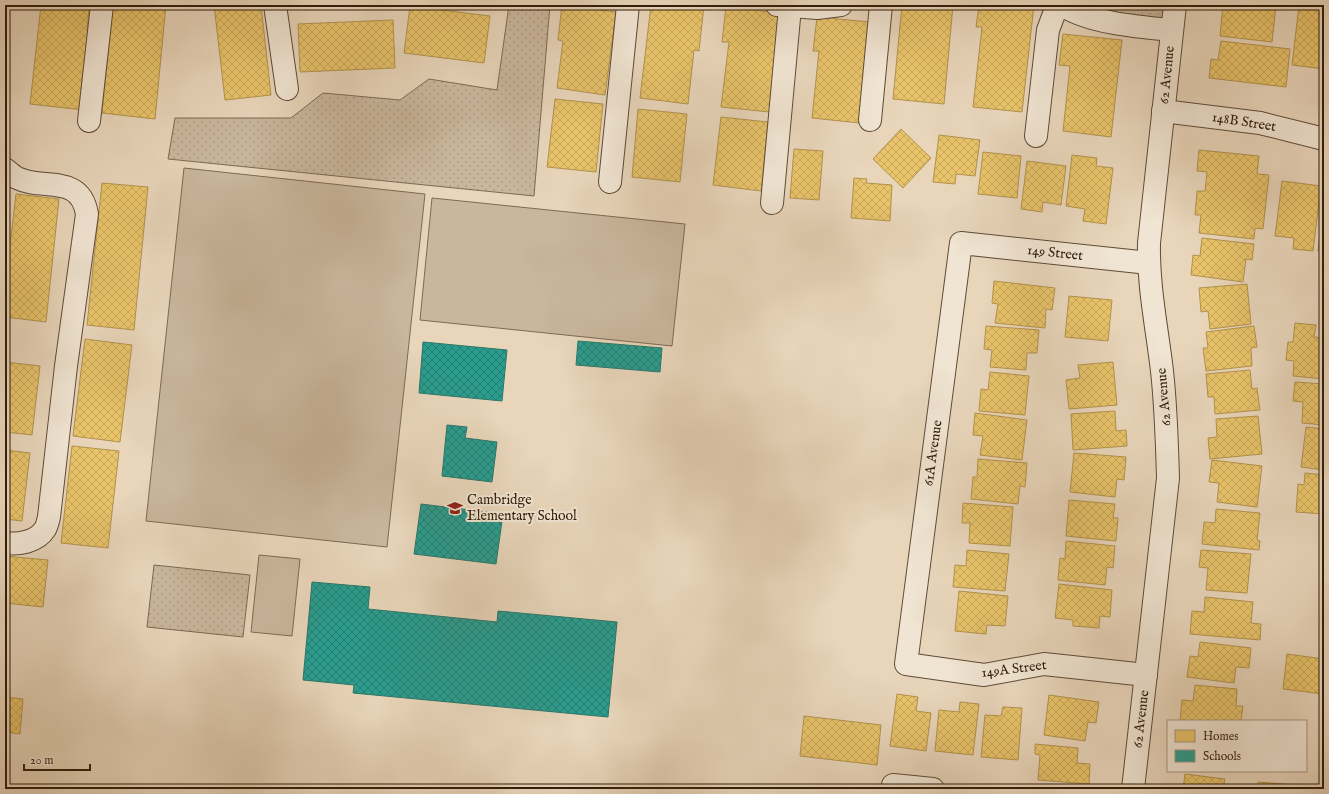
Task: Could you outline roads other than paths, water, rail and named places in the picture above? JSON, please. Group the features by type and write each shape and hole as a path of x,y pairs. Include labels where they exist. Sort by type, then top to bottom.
{"street":[{"path":"89,121 102,5"},
{"path":"276,5 287,89"},
{"path":"610,182 628,5"},
{"path":"772,203 784,6 817,8 841,5"},
{"path":"870,120 881,5"},
{"path":"1036,136 1048,30 1054,14 1061,5 1072,12 1088,17 1137,26 1172,30"},
{"name":"62 Avenue","path":"1133,789 1168,478 1162,370 1149,263 1149,243 1174,5"},
{"name":"148B Street","path":"1163,110 1260,123 1324,139"},
{"path":"5,168 18,179 68,187 76,192 86,205 87,214 66,366 49,517 45,529 36,537 26,542 11,544 5,543"},
{"name":"149 Street","path":"961,243 1149,263"},
{"name":"61A Avenue","path":"906,664 961,243"},
{"name":"149A Street","path":"906,664 984,675 1044,664 1146,675"},
{"path":"893,785 933,789"}],"place":[{"name":"Cambridge Elementary School","path":"455,508"}]}
